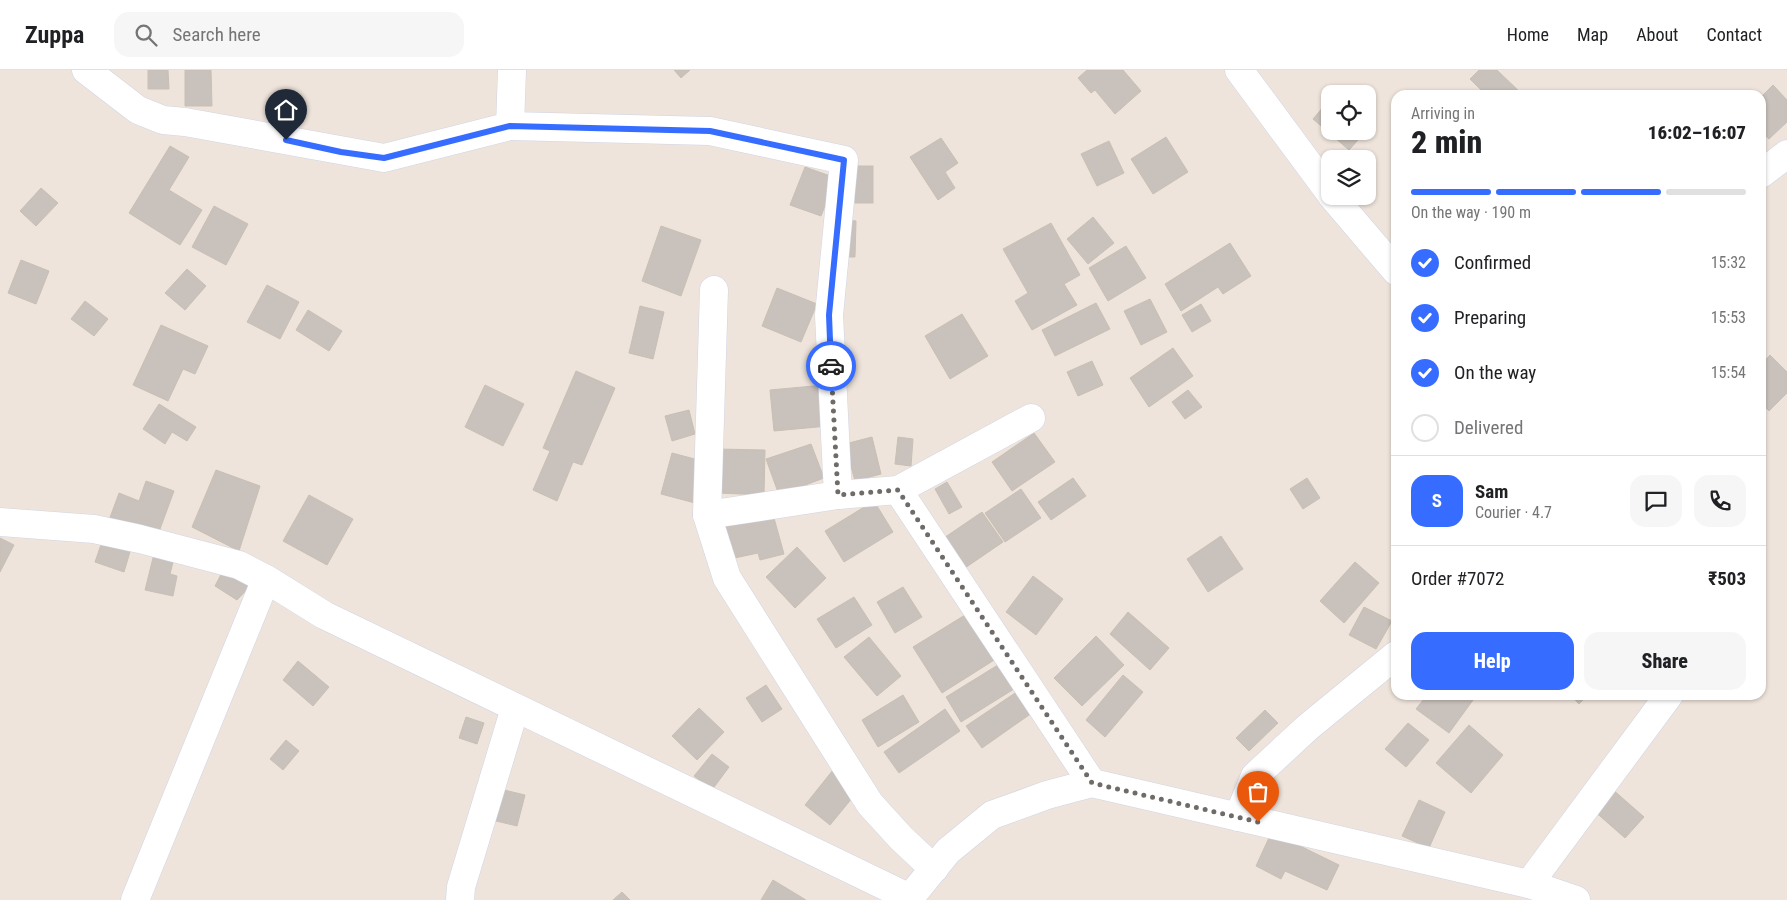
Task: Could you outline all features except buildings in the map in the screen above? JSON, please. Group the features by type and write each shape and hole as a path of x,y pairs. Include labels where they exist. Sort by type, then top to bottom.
{"street":[{"path":"86,70 138,110 163,120 185,122 384,158 510,126 710,131 844,160 829,315 838,495"},
{"path":"510,126 512,70"},
{"path":"1239,70 1321,181"},
{"path":"1766,170 1787,154"},
{"path":"1340,205 1391,265"},
{"path":"714,290 707,515 727,578 870,804 901,838 934,869"},
{"path":"707,515 838,495 898,490 1031,418"},
{"path":"898,490 1092,783"},
{"path":"0,522 94,529 239,565 266,579 324,615 909,899 948,851 992,815 1047,795 1092,783 1530,884 1576,900"},
{"path":"134,900 266,579"},
{"path":"1238,817 1255,776 1308,727 1391,660"},
{"path":"1530,884 1665,700"},
{"path":"460,900 461,888 515,708"}],"way so far":[{"path":"831,366 838,495 898,490 1092,783 1258,822"}],"route":[{"path":"286,140 341,152 384,158 510,126 710,131 844,160 829,315 831,366"}]}
